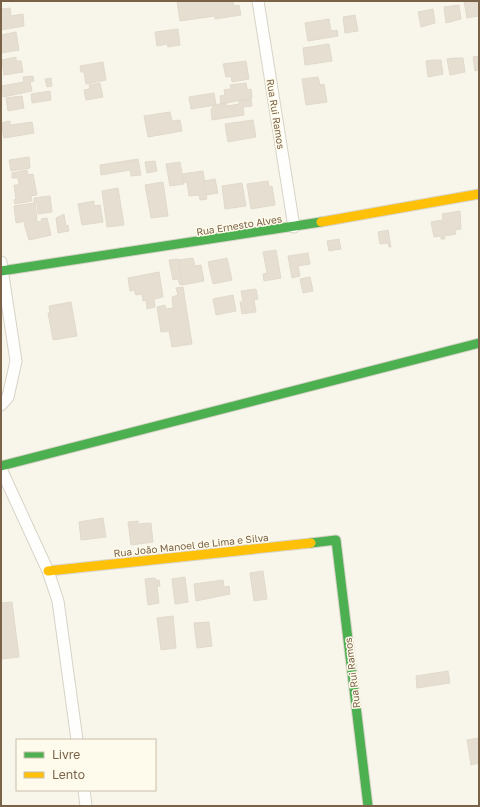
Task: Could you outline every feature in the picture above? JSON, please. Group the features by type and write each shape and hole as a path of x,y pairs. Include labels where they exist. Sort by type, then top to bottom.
{"main road":[{"name":"Rua Ernesto Alves","path":"1,268 294,227 479,194"},
{"path":"1,468 479,343"},
{"name":"Rua João Manoel de Lima e Silva","path":"48,571 336,540"},
{"name":"Rua Rui Ramos","path":"336,540 368,806"}],"street":[{"name":"Rua Rui Ramos","path":"258,1 294,227"},
{"path":"1,268 16,361 8,397 1,405"},
{"path":"1,468 48,571 58,601 77,739"},
{"path":"84,791 86,806"}],"building":[{"path":"177,1 233,1 234,6 239,5 241,15 215,19 215,16 180,21"},
{"path":"464,1 471,1 472,3 479,2 479,16 467,18"},
{"path":"459,5 461,19 446,23 444,7"},
{"path":"10,8 11,16 23,14 24,26 1,30 1,9"},
{"path":"433,9 435,23 421,27 418,12"},
{"path":"355,15 358,31 345,33 343,17"},
{"path":"329,19 331,31 337,30 338,36 308,41 305,23"},
{"path":"178,29 180,45 168,47 167,44 157,46 155,32"},
{"path":"16,32 19,50 1,53 1,35"},
{"path":"329,44 332,61 305,65 303,48"},
{"path":"479,56 479,70 475,71 473,57"},
{"path":"16,57 16,61 21,61 23,72 4,75 2,60"},
{"path":"463,58 465,72 450,75 447,59"},
{"path":"441,60 443,74 428,77 426,61"},
{"path":"246,61 249,79 232,82 231,76 226,77 223,64"},
{"path":"103,62 106,80 86,84 84,72 81,72 80,66"},
{"path":"33,76 34,81 30,82 32,91 3,97 3,93 1,93 1,86 24,82 23,77"},
{"path":"318,77 320,85 324,84 327,102 306,105 302,79"},
{"path":"51,78 52,86 47,87 45,79"},
{"path":"100,83 103,97 86,100 84,90 90,89 89,85"},
{"path":"246,83 247,90 251,89 252,98 221,104 220,96 225,95 224,90 231,89 230,85"},
{"path":"50,91 51,100 32,103 31,94"},
{"path":"214,93 216,105 191,109 189,97"},
{"path":"22,96 24,108 8,111 6,98"},
{"path":"251,99 252,106 243,107 244,115 212,120 211,109 213,108 213,105 226,103 227,106 239,104 239,101"},
{"path":"170,112 172,121 180,120 182,131 148,137 144,116"},
{"path":"253,120 256,137 228,142 225,124"},
{"path":"10,121 10,125 32,122 34,133 4,138 1,123"},
{"path":"29,157 30,168 11,171 9,160"},
{"path":"138,159 141,175 131,176 130,170 101,175 100,165"},
{"path":"155,161 157,171 147,173 145,162"},
{"path":"180,162 184,184 170,186 166,164"},
{"path":"27,170 28,175 33,174 37,195 31,196 32,201 15,204 14,200 16,199 14,185 19,185 18,178 12,178 12,173"},
{"path":"203,171 205,185 203,185 207,199 200,200 199,195 189,196 187,182 184,182 182,174"},
{"path":"215,179 218,193 206,195 204,181"},
{"path":"268,181 269,187 272,186 275,205 251,209 247,184"},
{"path":"163,182 168,216 151,218 145,185"},
{"path":"242,183 246,206 225,209 222,186"},
{"path":"118,188 124,225 107,227 102,191"},
{"path":"50,196 52,212 38,214 37,203 35,203 37,219 16,223 14,206 34,203 34,198"},
{"path":"94,201 94,206 100,205 103,222 82,225 78,204"},
{"path":"460,211 461,229 455,230 456,234 446,236 442,214"},
{"path":"64,214 66,226 68,225 69,231 58,233 56,218"},
{"path":"47,218 51,235 29,240 24,223 37,220 37,222 42,221 41,219"},
{"path":"442,220 445,239 441,239 441,236 434,237 431,222"},
{"path":"388,230 391,247 389,247 388,243 380,244 378,232"},
{"path":"339,239 341,249 329,251 327,241"},
{"path":"276,250 281,278 264,281 263,274 267,273 263,252"},
{"path":"308,253 310,264 298,266 300,276 292,278 288,256"},
{"path":"193,258 195,266 201,265 204,281 182,285 178,260"},
{"path":"227,258 232,280 213,284 208,262"},
{"path":"178,259 182,284 180,285 178,279 173,280 169,260"},
{"path":"159,272 163,297 154,299 155,307 147,309 146,300 143,301 142,294 136,295 134,290 130,291 128,278"},
{"path":"310,277 313,291 303,293 300,279"},
{"path":"183,287 192,344 172,347 169,331 161,332 157,307 165,305 166,309 173,308 172,297 178,295 176,288"},
{"path":"256,289 258,299 254,300 256,312 242,314 240,302 243,302 241,291"},
{"path":"233,295 236,311 216,315 213,299"},
{"path":"71,302 77,336 53,340 48,313 50,313 49,306"},
{"path":"103,518 106,537 81,540 79,522"},
{"path":"138,521 138,524 151,523 153,542 131,545 128,522"},
{"path":"263,571 267,599 254,601 250,573"},
{"path":"185,577 188,602 175,604 172,579"},
{"path":"155,578 156,580 159,580 160,586 157,586 159,603 148,605 145,579"},
{"path":"223,580 224,587 229,586 230,594 196,601 194,584"},
{"path":"12,602 19,657 1,659 1,603"},
{"path":"173,616 176,648 161,650 157,618"},
{"path":"209,622 212,646 197,648 194,623"},
{"path":"448,671 450,683 417,688 416,676"},
{"path":"479,738 479,763 471,765 467,740"}],"traffic: fast":[{"path":"1,271 321,222"},
{"path":"1,466 479,343"},
{"path":"311,543 336,540 368,806"}],"traffic: slow":[{"path":"321,222 479,194"},
{"path":"48,571 311,543"}]}
